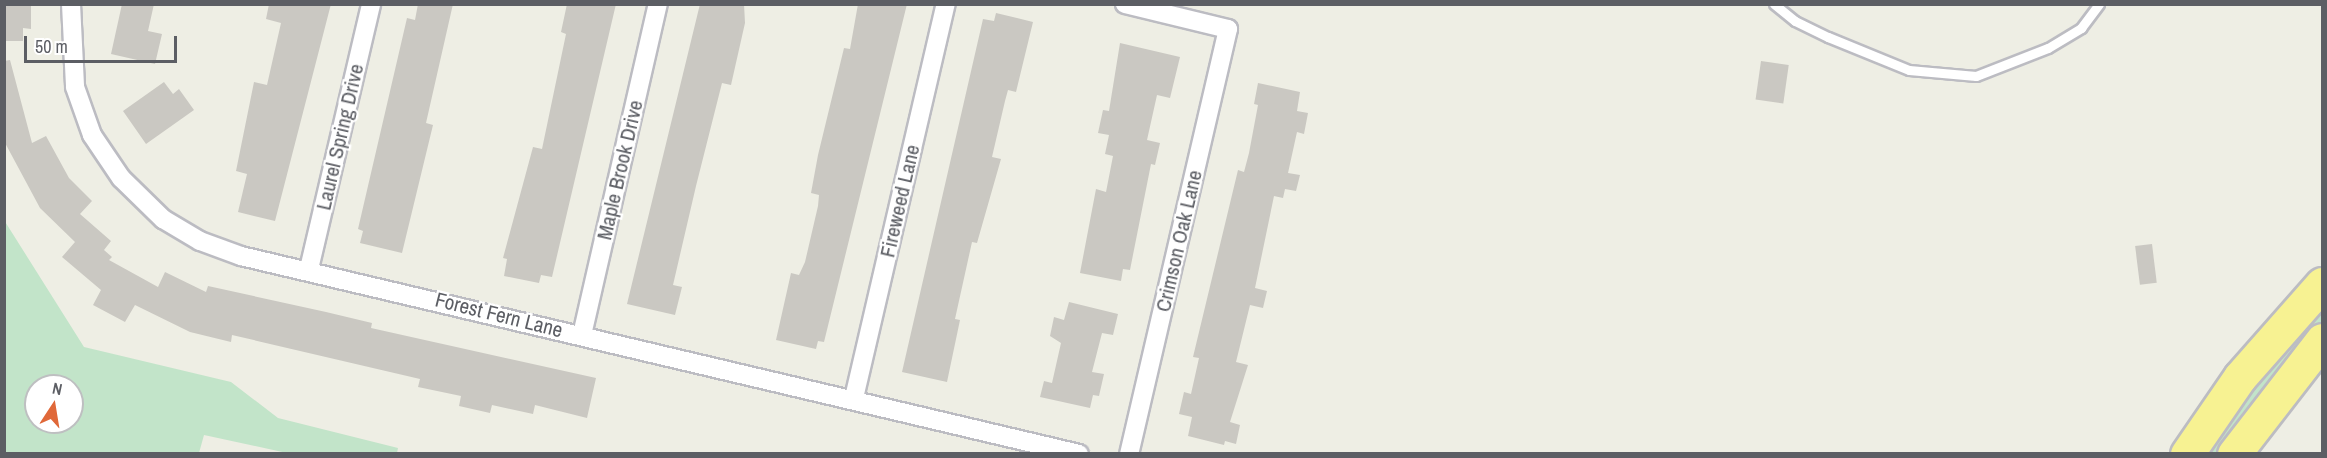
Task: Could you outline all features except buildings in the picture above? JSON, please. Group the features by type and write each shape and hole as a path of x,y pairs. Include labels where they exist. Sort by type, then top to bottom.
{"highway":[{"path":"2187,453 2240,377 2322,284"},
{"path":"2234,453 2322,340"}],"street":[{"name":"Forest Fern Lane","path":"71,4 75,87 92,135 121,178 162,219 200,241 241,256 309,269 1079,453"},
{"name":"Laurel Spring Drive","path":"309,269 371,4"},
{"name":"Maple Brook Drive","path":"582,335 658,4"},
{"name":"Fireweed Lane","path":"854,398 946,4"},
{"name":"Crimson Oak Lane","path":"1125,4 1228,29 1129,453"}],"lane":[{"path":"1774,4 1795,21 1909,70 1976,75 2048,48 2081,28 2099,4"}],"green space":[{"path":"4,220 84,347 231,382 278,418 398,448 397,453 287,453 204,435 199,453 5,453"},
{"path":"2322,301 2322,323 2219,453 2202,454 2224,420"}]}
